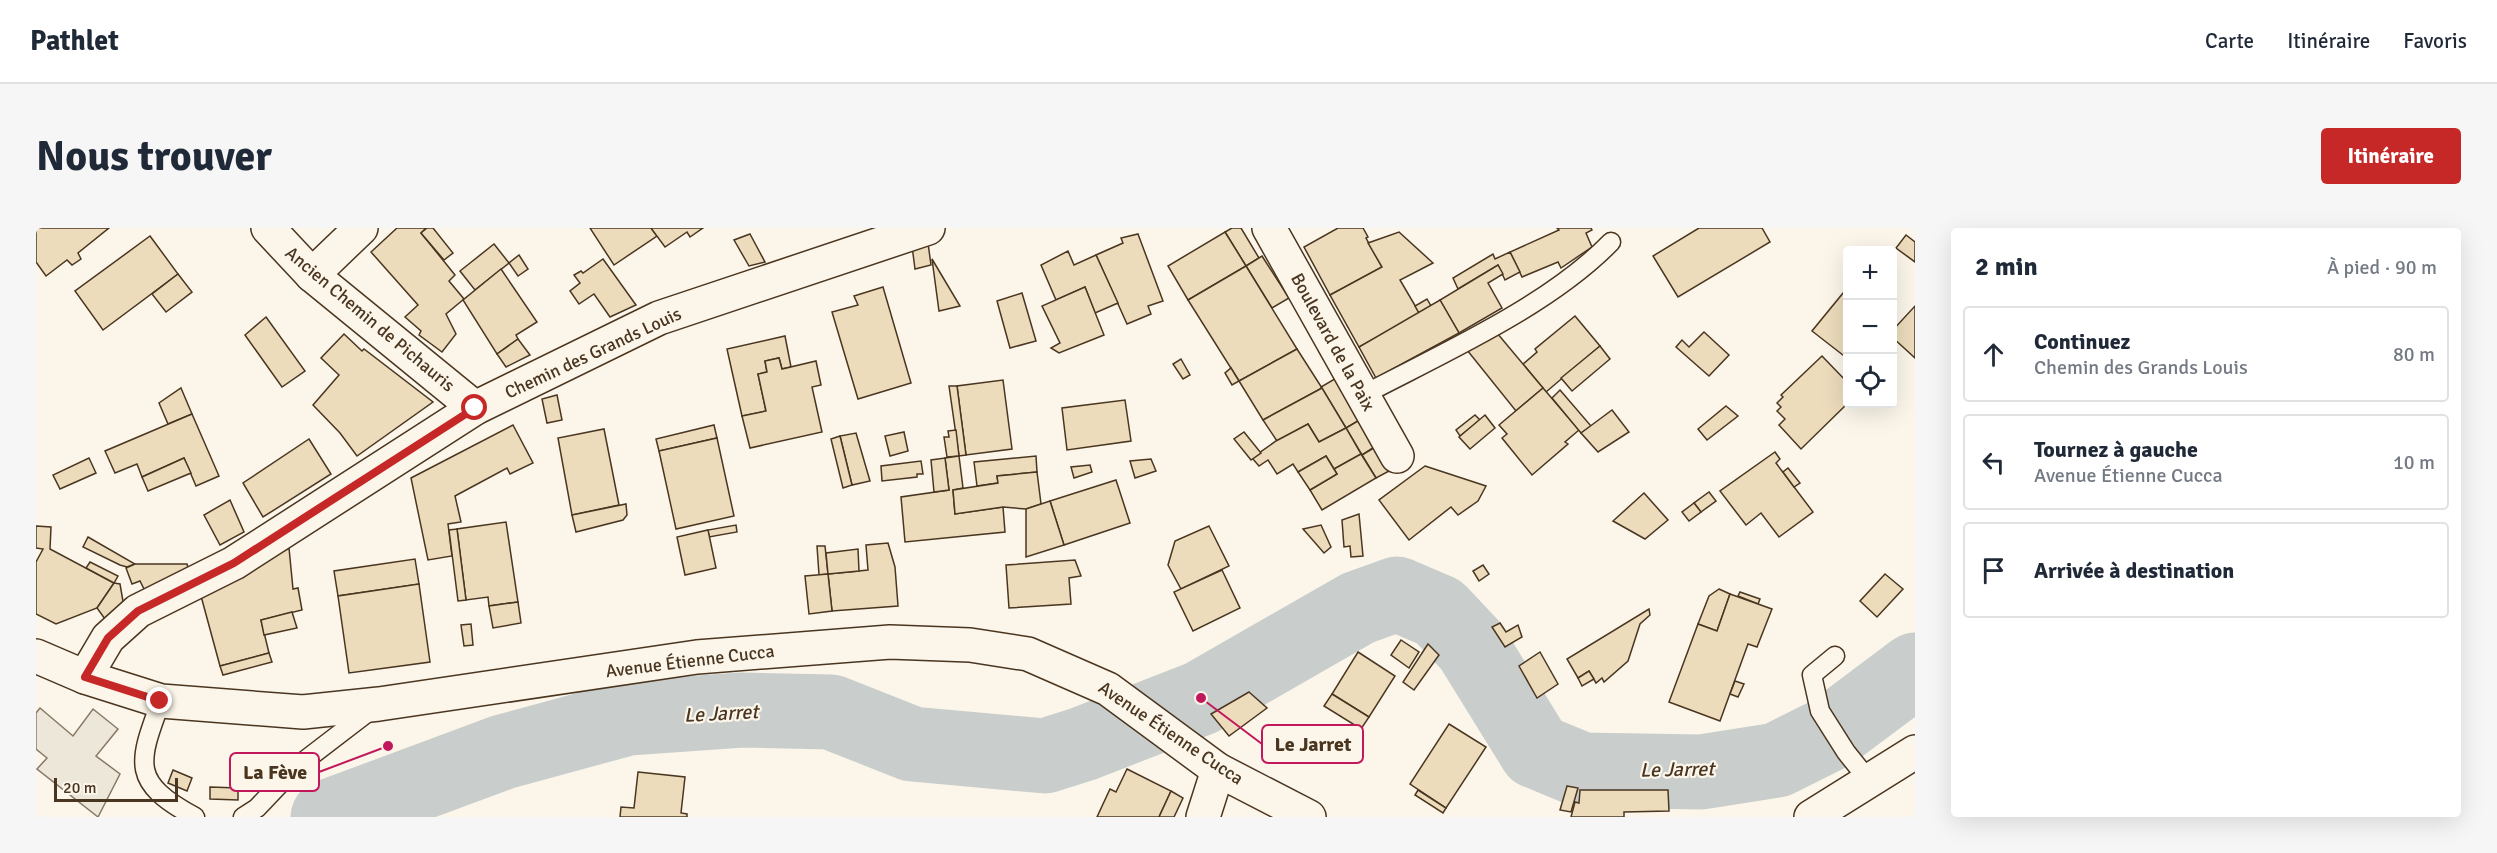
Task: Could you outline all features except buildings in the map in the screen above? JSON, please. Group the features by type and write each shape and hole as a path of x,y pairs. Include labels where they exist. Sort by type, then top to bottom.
{"street":[{"name":"Ancien Chemin de Pichauris","path":"268,228 312,274 475,408"},
{"path":"312,274 361,228"},
{"name":"Chemin des Grands Louis","path":"85,677 108,638 138,611 234,563 475,408 659,318 928,228"},
{"name":"Boulevard de la Paix","path":"1269,228 1397,456"},
{"name":"Avenue Étienne Cucca","path":"36,656 85,677 160,701 303,712 379,704 697,657 890,642 970,645 1028,654 1108,689 1218,770 1309,817"},
{"path":"1811,817 1915,752"},
{"path":"1203,817 1218,770"}],"lane":[{"path":"1364,395 1494,327 1589,264 1611,242"},
{"path":"1835,656 1812,675 1820,711 1846,752 1870,782"},
{"path":"160,701 146,743 144,768 152,787 166,801 195,817"},
{"path":"243,817 257,808 295,768 379,704"}],"shaded area":[{"path":"40,708 73,736 93,709 118,729 96,756 120,774 98,817 37,769 47,758 36,749 36,713"}],"waterway":[{"name":"Le Jarret","path":"328,817 503,752 628,718 742,710 831,712 912,744 1045,756 1083,744 1201,698 1358,608 1397,594 1439,612 1471,646 1536,751 1582,770 1701,772 1777,760 1831,733 1915,670"}],"place":[{"name":"Le Jarret","path":"1201,698"},
{"name":"La Fève","path":"388,746"}],"route":[{"path":"160,701 85,677 108,638 138,611 234,563 475,408"}]}
